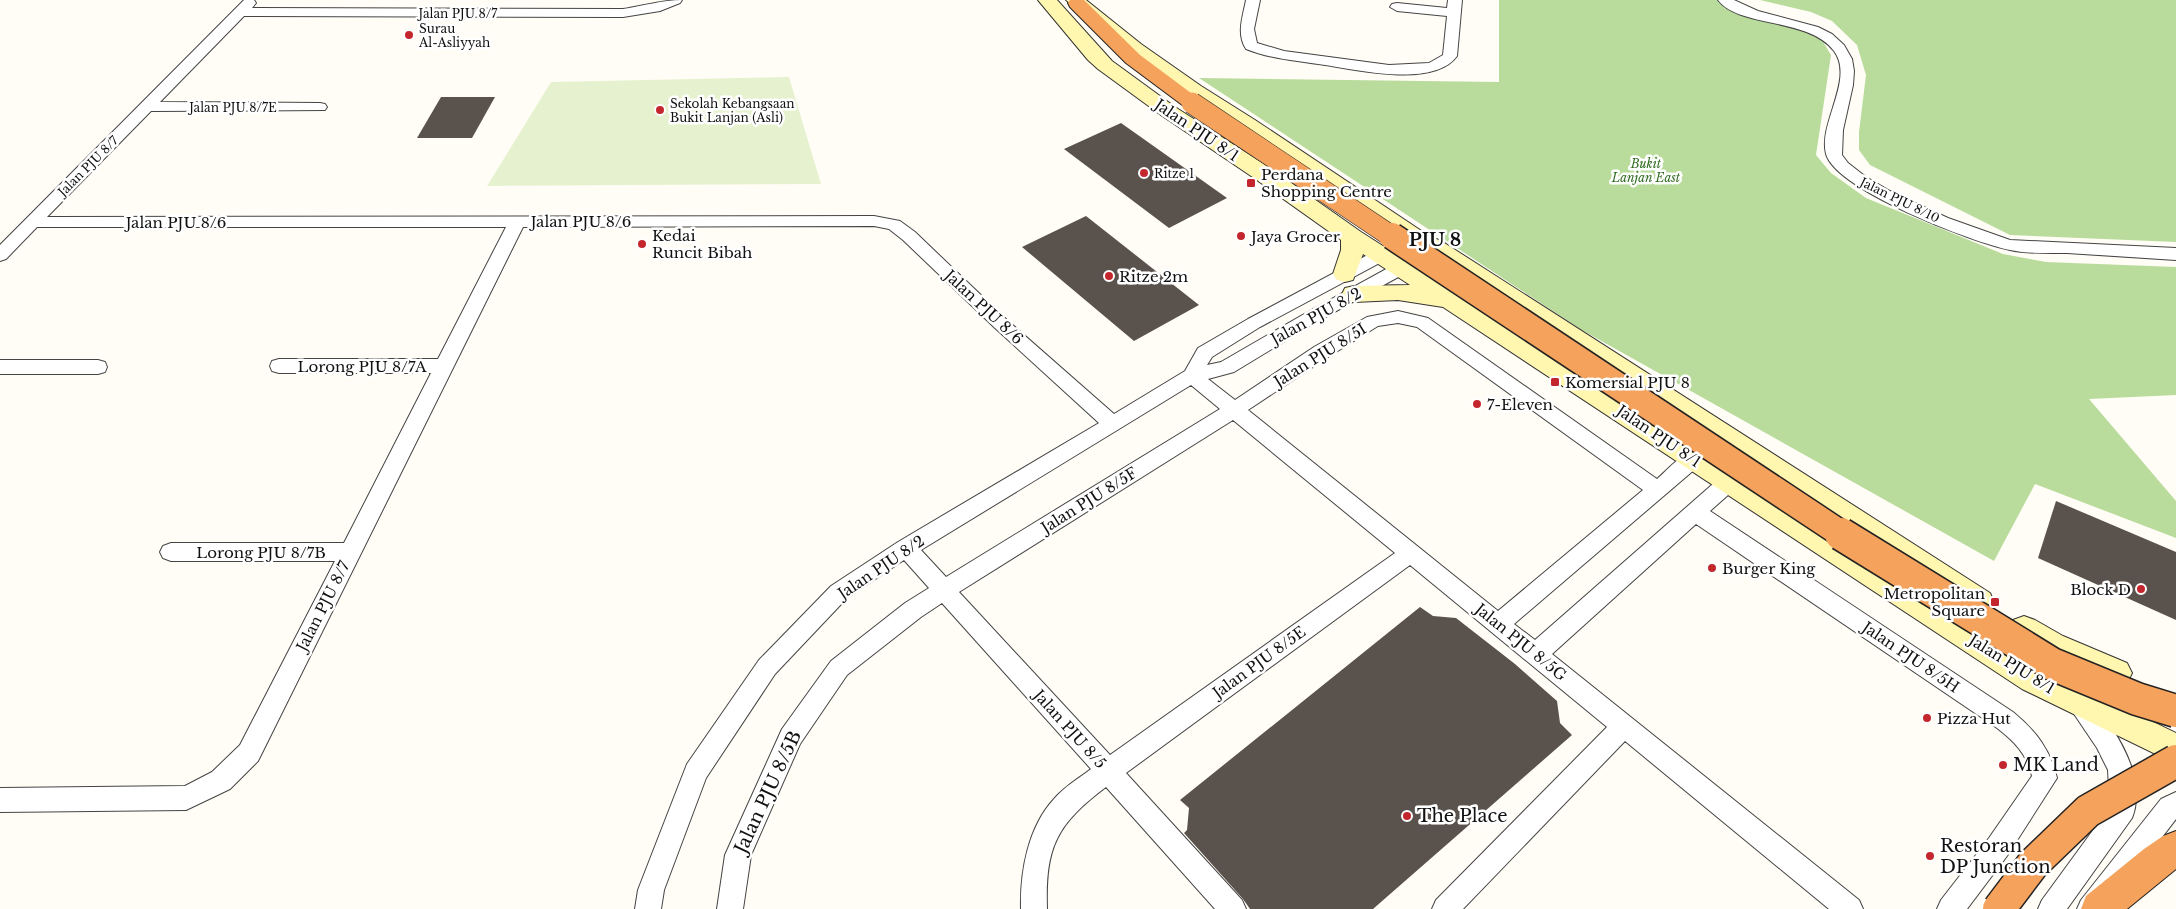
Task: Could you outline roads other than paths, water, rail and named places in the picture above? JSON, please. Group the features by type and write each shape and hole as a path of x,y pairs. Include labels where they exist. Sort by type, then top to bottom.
{"highway":[{"path":"1076,1 1133,59 1192,103 1831,528 2052,664 2137,699 2176,711"},
{"path":"1999,909 2033,864 2088,811 2176,761"},
{"path":"2099,909 2157,860 2176,848"}],"main road":[{"name":"Jalan PJU 8/1","path":"1047,0 1105,65 1168,111 1262,173 1380,255 2033,679 2176,749"},
{"name":"Jalan PJU 8/1","path":"1076,1 1134,48 1194,90 1248,124 1415,237 1438,249 1698,420 1828,501 1988,608 2052,646 2152,689 2176,702"},
{"path":"1353,237 1350,284 1394,291 1415,292 1442,299 1464,308"}],"street":[{"name":"Jalan PJU 8/7","path":"0,255 252,0"},
{"name":"Jalan PJU 8/7","path":"240,12 623,13 654,8 675,0"},
{"path":"1253,0 1247,39 1251,46 1277,54 1379,69 1422,68 1441,64 1450,56 1454,7 1397,7"},
{"name":"Jalan PJU 8/10","path":"1726,0 1751,12 1811,28 1839,48 1846,64 1846,79 1835,132 1834,154 1838,162 1863,183 1958,228 2010,245 2176,254"},
{"name":"Jalan PJU 8/7E","path":"147,106 320,107"},
{"name":"Jalan PJU 8/7","path":"0,800 186,798 211,788 230,775 249,753 517,221"},
{"name":"Jalan PJU 8/6","path":"33,222 874,221 894,225 909,236 1001,324 1112,424"},
{"name":"Jalan PJU 8/2","path":"648,909 651,890 696,772 767,667 839,592 906,548 1192,376 1227,367 1350,284 1380,255 1415,237"},
{"name":"Jalan PJU 8/2","path":"1350,284 1402,268 1438,249"},
{"name":"Jalan PJU 8/5I","path":"1234,410 1321,352 1374,321 1398,317 1422,322 1657,490"},
{"name":"Lorong PJU 8/7A","path":"279,366 444,366"},
{"path":"0,367 98,367"},
{"name":"Jalan PJU 8/5G","path":"1192,376 1850,909"},
{"name":"Jalan PJU 8/5F","path":"944,590 1234,410"},
{"path":"1498,624 1694,459"},
{"path":"1536,654 1729,482"},
{"name":"Jalan PJU 8/5H","path":"1696,513 2005,720 2024,734 2034,747 2041,760 2045,778 1998,848 1950,909"},
{"name":"Jalan PJU 8/5","path":"906,548 1233,909"},
{"name":"Lorong PJU 8/7B","path":"171,552 350,552"},
{"name":"Jalan PJU 8/5E","path":"1034,909 1033,893 1037,864 1046,835 1062,808 1108,771 1411,553"},
{"name":"Jalan PJU 8/5B","path":"730,909 738,855 791,737 840,668 913,610 944,590"},
{"path":"2051,909 2123,810 2124,790 2120,769 2106,740 2078,702"},
{"path":"1445,909 1624,726"},
{"path":"2090,909 2170,807 2176,804"}],"place":[{"name":"Surau Al-Asliyyah","path":"409,35"},
{"name":"Sekolah Kebangsaan Bukit Lanjan (Asli)","path":"660,110"},
{"name":"Ritze 1","path":"1144,173"},
{"name":"Perdana Shopping Centre","path":"1251,183"},
{"name":"Jaya Grocer","path":"1241,236"},
{"name":"Kedai Runcit Bibah","path":"642,244"},
{"name":"Ritze 2m","path":"1109,276"},
{"name":"Komersial PJU 8","path":"1555,382"},
{"name":"7-Eleven","path":"1477,404"},
{"name":"Burger King","path":"1712,568"},
{"name":"Block D","path":"2141,589"},
{"name":"Metropolitan Square","path":"1995,602"},
{"name":"Pizza Hut","path":"1927,718"},
{"name":"MK Land","path":"2003,765"},
{"name":"The Place","path":"1407,816"},
{"name":"Restoran DP Junction","path":"1930,856"}],"district":[{"name":"PJU 8","path":"1435,240"}],"park label":[{"name":"Bukit Lanjan East","path":"1646,170"}]}
